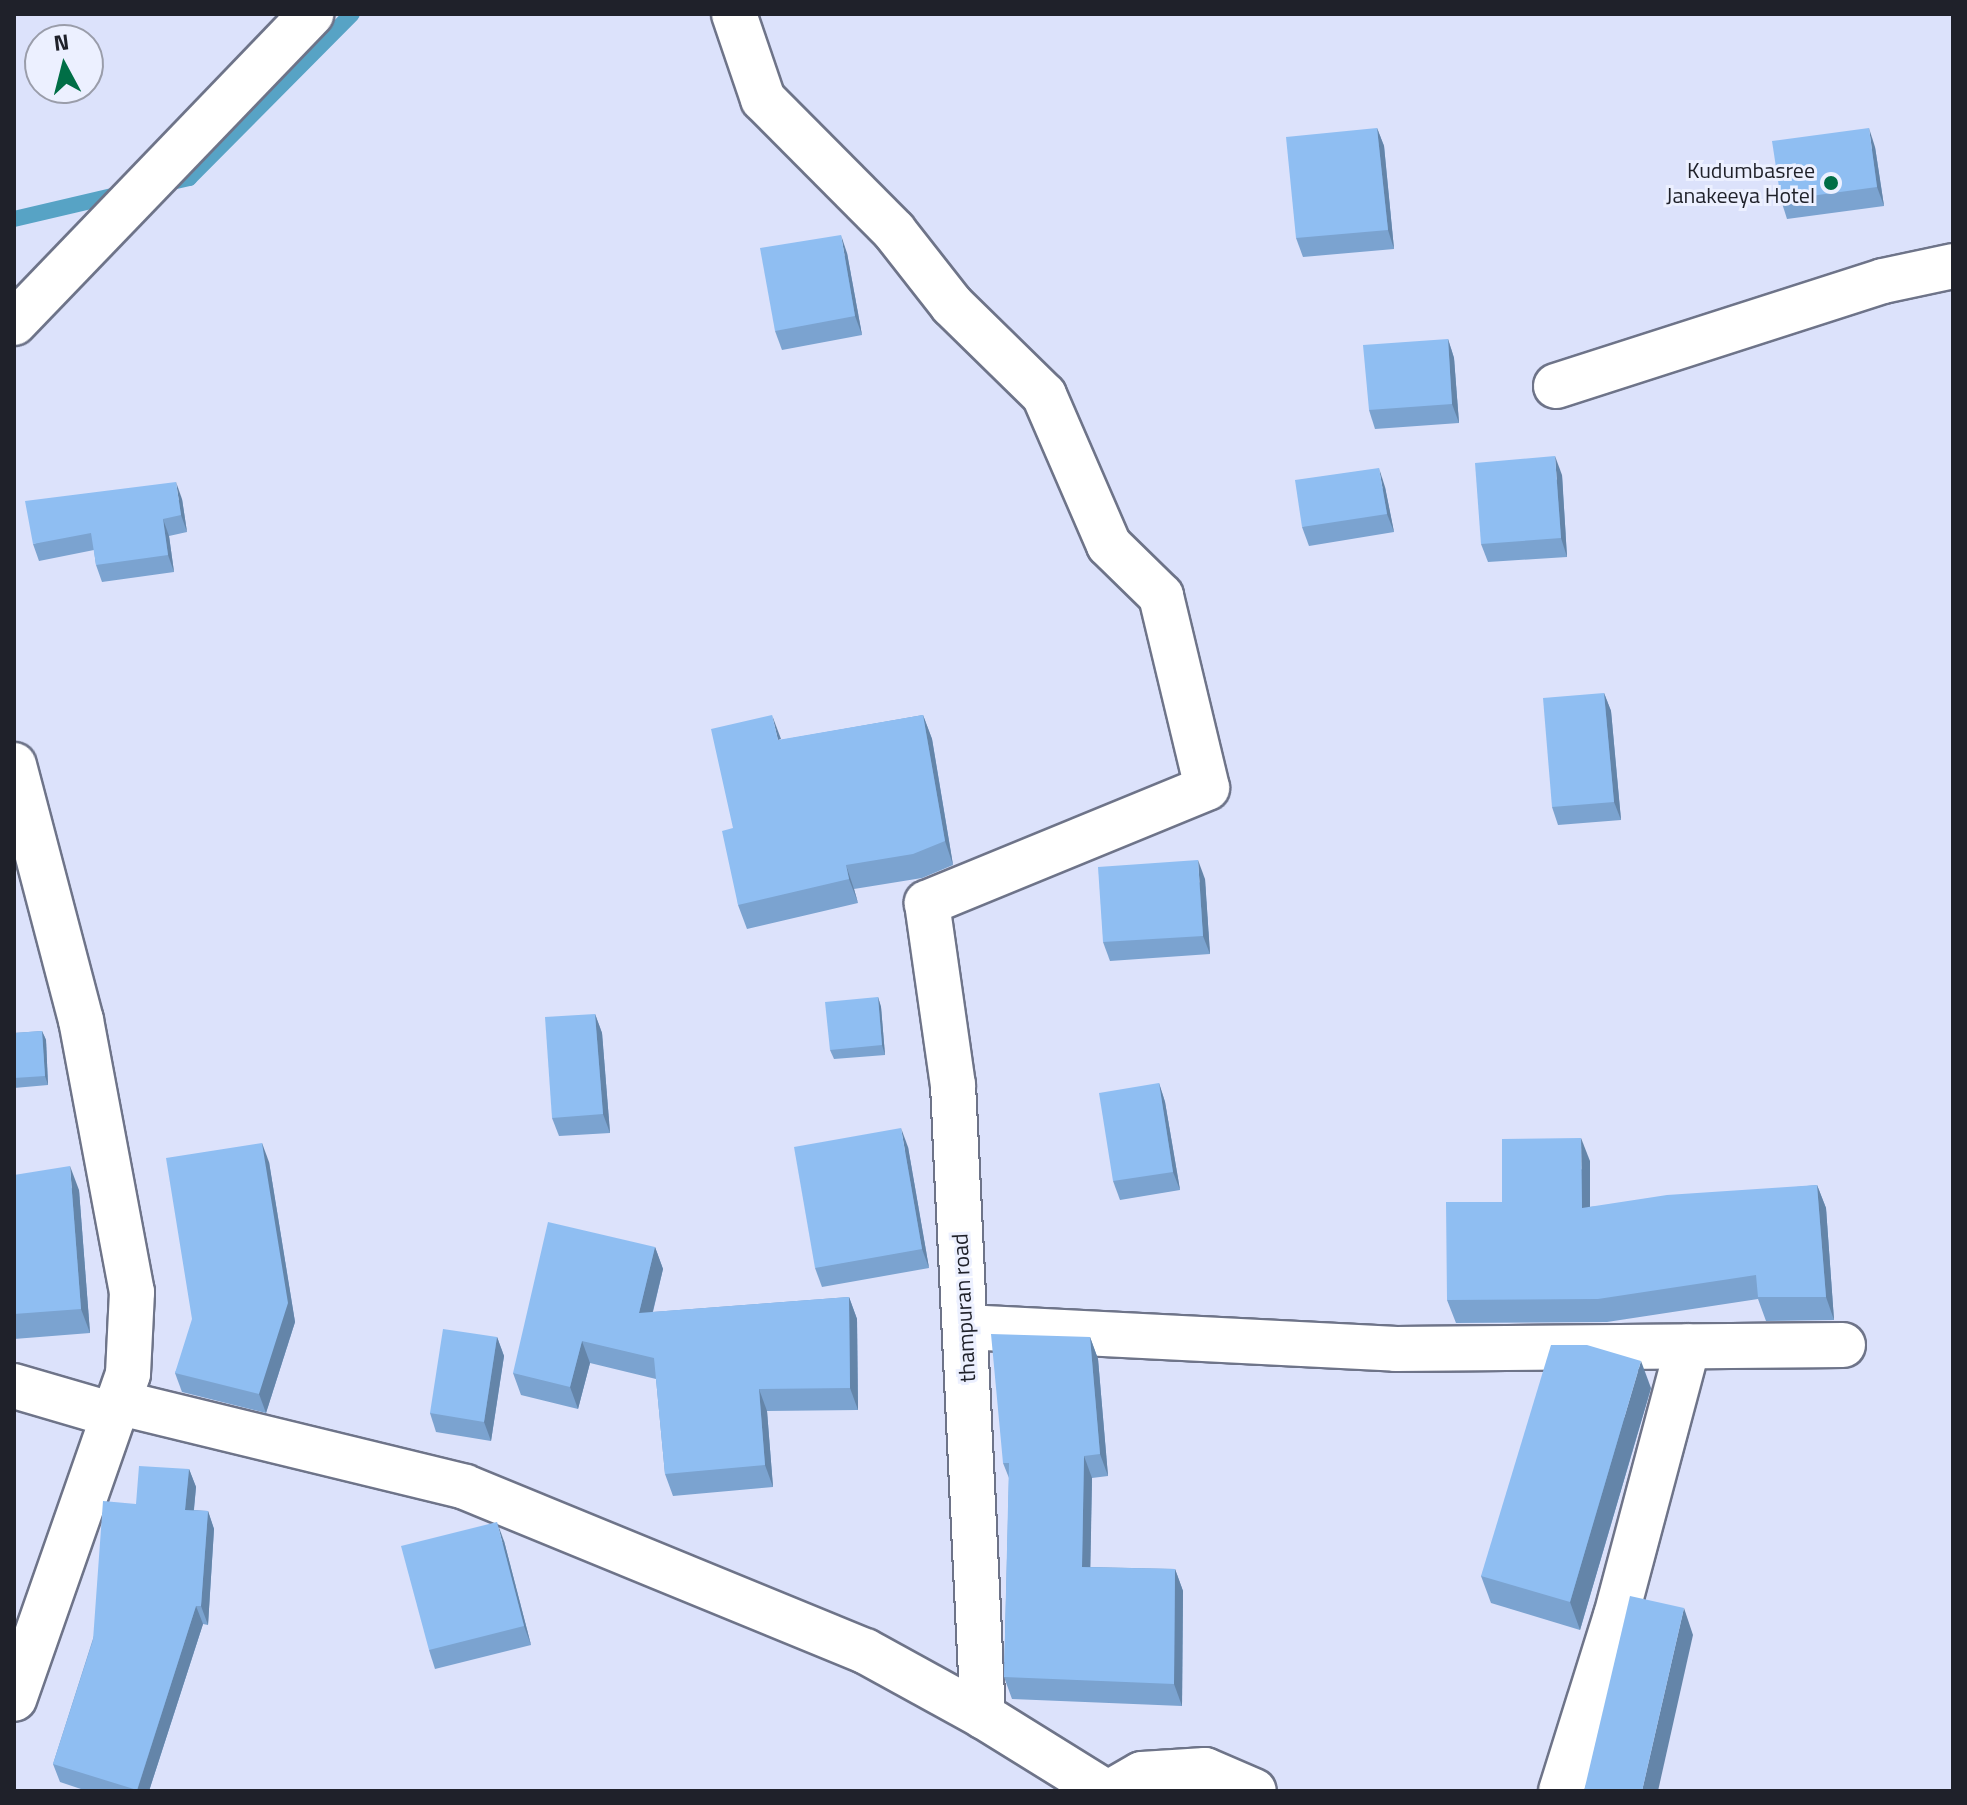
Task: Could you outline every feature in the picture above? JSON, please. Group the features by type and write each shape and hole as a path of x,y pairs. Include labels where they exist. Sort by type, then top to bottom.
{"street":[{"path":"14,323 311,14"},
{"name":"thampuran road","path":"734,14 763,99 894,231 952,305 1044,395 1109,545 1161,596 1207,788 927,903 953,1085 983,1716"},
{"path":"1556,386 1883,281 1953,266"},
{"path":"14,765 81,1020 132,1292 128,1374 14,1699"},
{"path":"965,1327 1396,1349 1843,1345"},
{"path":"1561,1791 1616,1616 1688,1346"},
{"path":"14,1386 465,1487 865,1651 983,1716 1104,1791"},
{"path":"1112,1791 1142,1774 1205,1770 1254,1791"}],"building":[{"path":"1377,128 1388,230 1296,238 1286,137"},
{"name":"Kudumbasree Janakeeya Hotel","path":"1869,128 1877,187 1781,200 1772,141"},
{"path":"841,235 855,316 775,331 760,248"},
{"path":"1448,339 1452,404 1369,410 1363,345"},
{"path":"1555,456 1561,538 1481,544 1475,463"},
{"path":"1379,468 1387,514 1302,527 1295,480"},
{"path":"176,482 181,515 163,519 168,555 96,565 91,533 33,544 25,501"},
{"path":"1604,693 1614,802 1552,807 1543,698"},
{"path":"772,715 778,740 923,715 945,841 913,854 846,865 849,879 738,905 722,831 733,828 711,729"},
{"path":"1198,860 1203,936 1103,942 1098,867"},
{"path":"878,997 882,1045 830,1050 825,1002"},
{"path":"595,1014 603,1114 552,1118 545,1017"},
{"path":"42,1031 45,1076 14,1078 14,1033"},
{"path":"1159,1083 1173,1172 1113,1181 1099,1093"},
{"path":"901,1128 922,1249 815,1268 794,1147"},
{"path":"1581,1138 1582,1208 1667,1195 1817,1185 1826,1297 1758,1297 1756,1275 1598,1299 1447,1300 1446,1202 1502,1202 1502,1139"},
{"path":"262,1143 288,1303 259,1394 175,1373 192,1319 166,1158"},
{"path":"70,1166 81,1309 14,1314 14,1175"},
{"path":"548,1222 655,1247 639,1313 849,1297 850,1388 759,1389 765,1465 665,1474 654,1358 582,1341 570,1387 513,1373"},
{"path":"443,1329 497,1337 484,1422 430,1413"},
{"path":"991,1334 1090,1337 1100,1454 1084,1456 1082,1567 1175,1569 1174,1684 1004,1677 1009,1463 1003,1463"},
{"path":"1551,1345 1587,1345 1641,1361 1570,1602 1481,1576"},
{"path":"139,1466 189,1469 185,1510 208,1511 201,1606 196,1606 137,1790 53,1764 93,1640 103,1501 136,1504"},
{"path":"497,1522 524,1626 429,1650 401,1546"},
{"path":"1630,1596 1684,1608 1642,1791 1584,1791"}],"waterway":[{"path":"163,184 189,178 352,14"},
{"path":"14,219 125,193"}],"place":[{"name":"Kudumbasree Janakeeya Hotel","path":"1831,183"}]}
